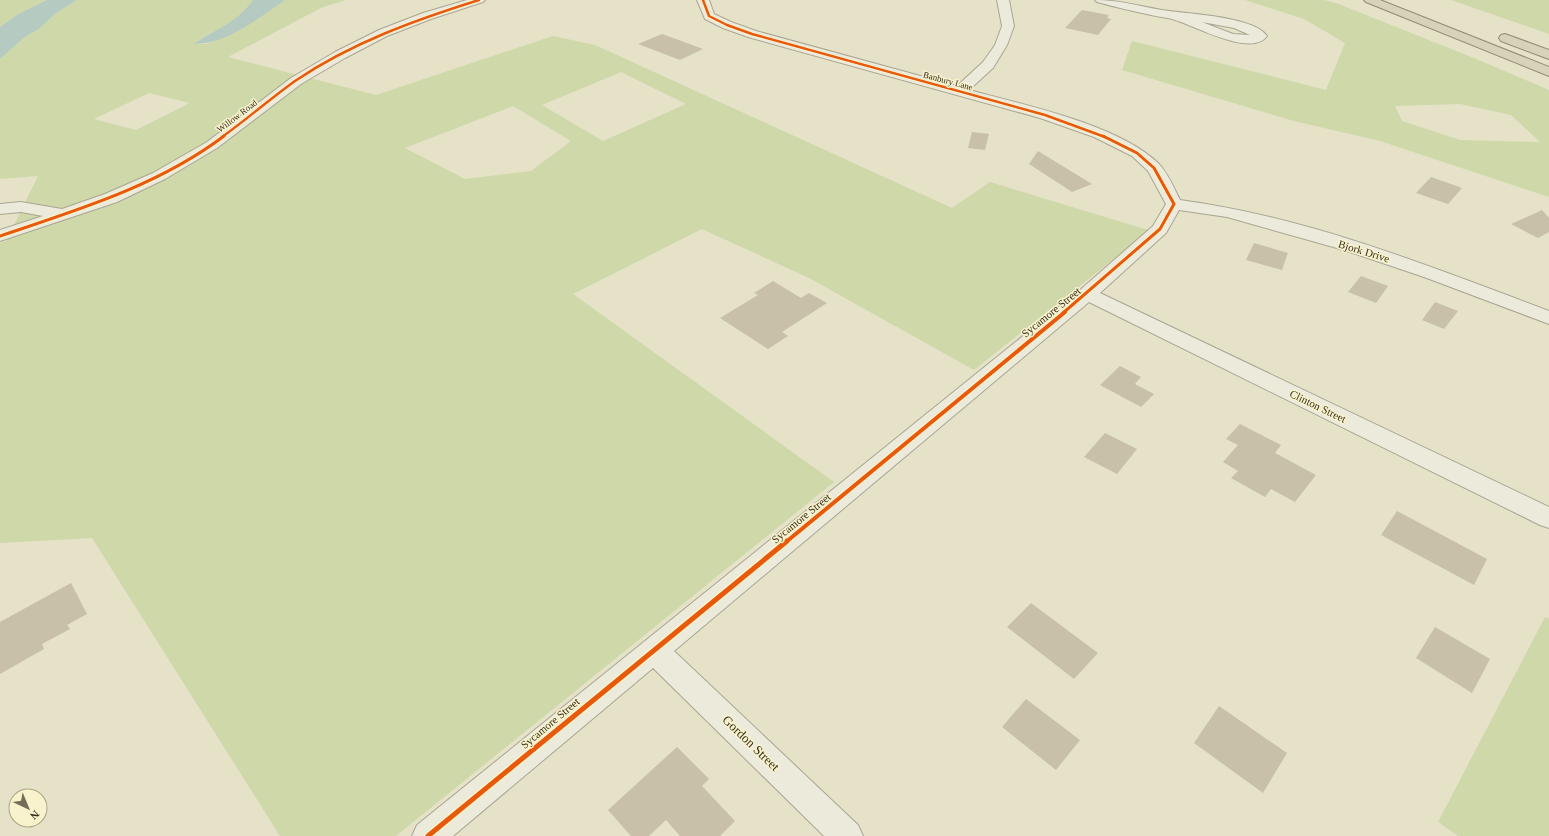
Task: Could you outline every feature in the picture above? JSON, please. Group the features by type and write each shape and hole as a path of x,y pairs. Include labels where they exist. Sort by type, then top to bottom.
{"highway":[{"path":"1370,0 1549,72"},
{"path":"1492,33 1549,55"}],"street":[{"name":"Willow Road","path":"0,236 111,198 159,176 212,145 296,80 361,44 383,33 427,16 479,0"},
{"name":"Banbury Lane","path":"703,0 709,16 727,25 752,34 1045,115 1099,134 1137,153 1154,168 1174,204"},
{"path":"959,92 988,65 1001,44 1008,26 1003,0"},
{"path":"1101,0 1177,16 1235,24 1252,30 1261,36 1255,40 1240,39 1220,34 1177,16"},
{"name":"Sycamore Street","path":"428,836 1087,294 1160,230 1174,204"},
{"name":"Bjork Drive","path":"1174,204 1227,212 1379,255 1430,272 1549,318"},
{"name":"Willow Road","path":"0,210 21,207 65,214"},
{"name":"Clinton Street","path":"1087,294 1549,518"},
{"name":"Gordon Street","path":"654,650 848,836"}],"green space":[{"path":"0,0 47,0 18,14 0,27"},
{"path":"77,0 253,0 234,19 202,38 195,44 207,44 247,26 285,0 346,0 323,7 228,57 376,95 553,36 595,45 952,208 990,182 1148,230 1140,238 974,370 809,278 702,229 573,294 834,482 396,836 280,836 92,538 0,543 0,243 6,241 38,176 0,179 0,59 26,36 39,29 56,13","holes":["621,72 686,104 603,141 542,105","149,93 190,103 136,130 94,119","513,106 571,141 531,171 465,179 405,148"]},
{"path":"1245,0 1324,0 1336,3 1474,58 1549,90 1549,197 1380,141 1294,121 1122,70 1132,41 1326,90 1345,43 1304,19","holes":["1460,104 1511,115 1540,142 1460,140 1402,121 1395,106"]},
{"path":"1451,0 1549,0 1549,34"},
{"path":"1545,617 1549,619 1549,836 1458,836 1438,822"}],"shaded area":[{"path":"47,0 77,0 56,13 39,29 26,36 0,59 0,27 18,14"},
{"path":"253,0 285,0 242,29 230,35 206,43 194,44 234,19"}],"building":[{"path":"1082,10 1109,15 1107,18 1111,19 1098,35 1065,28"},
{"path":"662,34 703,49 680,60 638,44"},
{"path":"972,132 989,134 985,150 968,148"},
{"path":"1038,151 1092,184 1072,192 1029,164"},
{"path":"1431,177 1462,188 1448,204 1416,193"},
{"path":"1542,210 1549,218 1549,232 1538,238 1511,224"},
{"path":"1254,243 1288,253 1282,270 1246,260"},
{"path":"1361,276 1388,286 1376,303 1348,292"},
{"path":"773,281 801,298 809,293 827,303 782,332 788,336 768,349 720,318 758,295 754,293"},
{"path":"1435,302 1458,311 1444,329 1422,320"},
{"path":"1120,366 1141,377 1135,384 1154,394 1141,407 1100,385"},
{"path":"1240,424 1281,445 1275,453 1316,475 1295,502 1271,489 1265,497 1231,478 1238,471 1223,462 1238,445 1226,439"},
{"path":"1105,433 1137,449 1117,474 1084,457"},
{"path":"1397,511 1487,559 1474,585 1381,535"},
{"path":"71,583 87,614 67,625 70,629 42,644 44,649 0,674 0,622"},
{"path":"1031,603 1098,653 1074,679 1007,627"},
{"path":"1435,627 1490,659 1472,693 1416,658"},
{"path":"1026,699 1080,740 1056,770 1002,727"},
{"path":"1219,706 1287,753 1263,793 1194,743"},
{"path":"677,747 709,779 702,786 735,821 720,836 680,836 666,820 649,836 631,836 608,810"}],"cycle path":[{"path":"0,236 111,198 159,176 212,145 296,81 340,55 383,33 427,16 479,0"},
{"path":"428,836 1087,294 1160,229 1174,204 1154,168 1137,153 1099,134 1045,115 752,34 727,25 709,16 703,0"}]}
